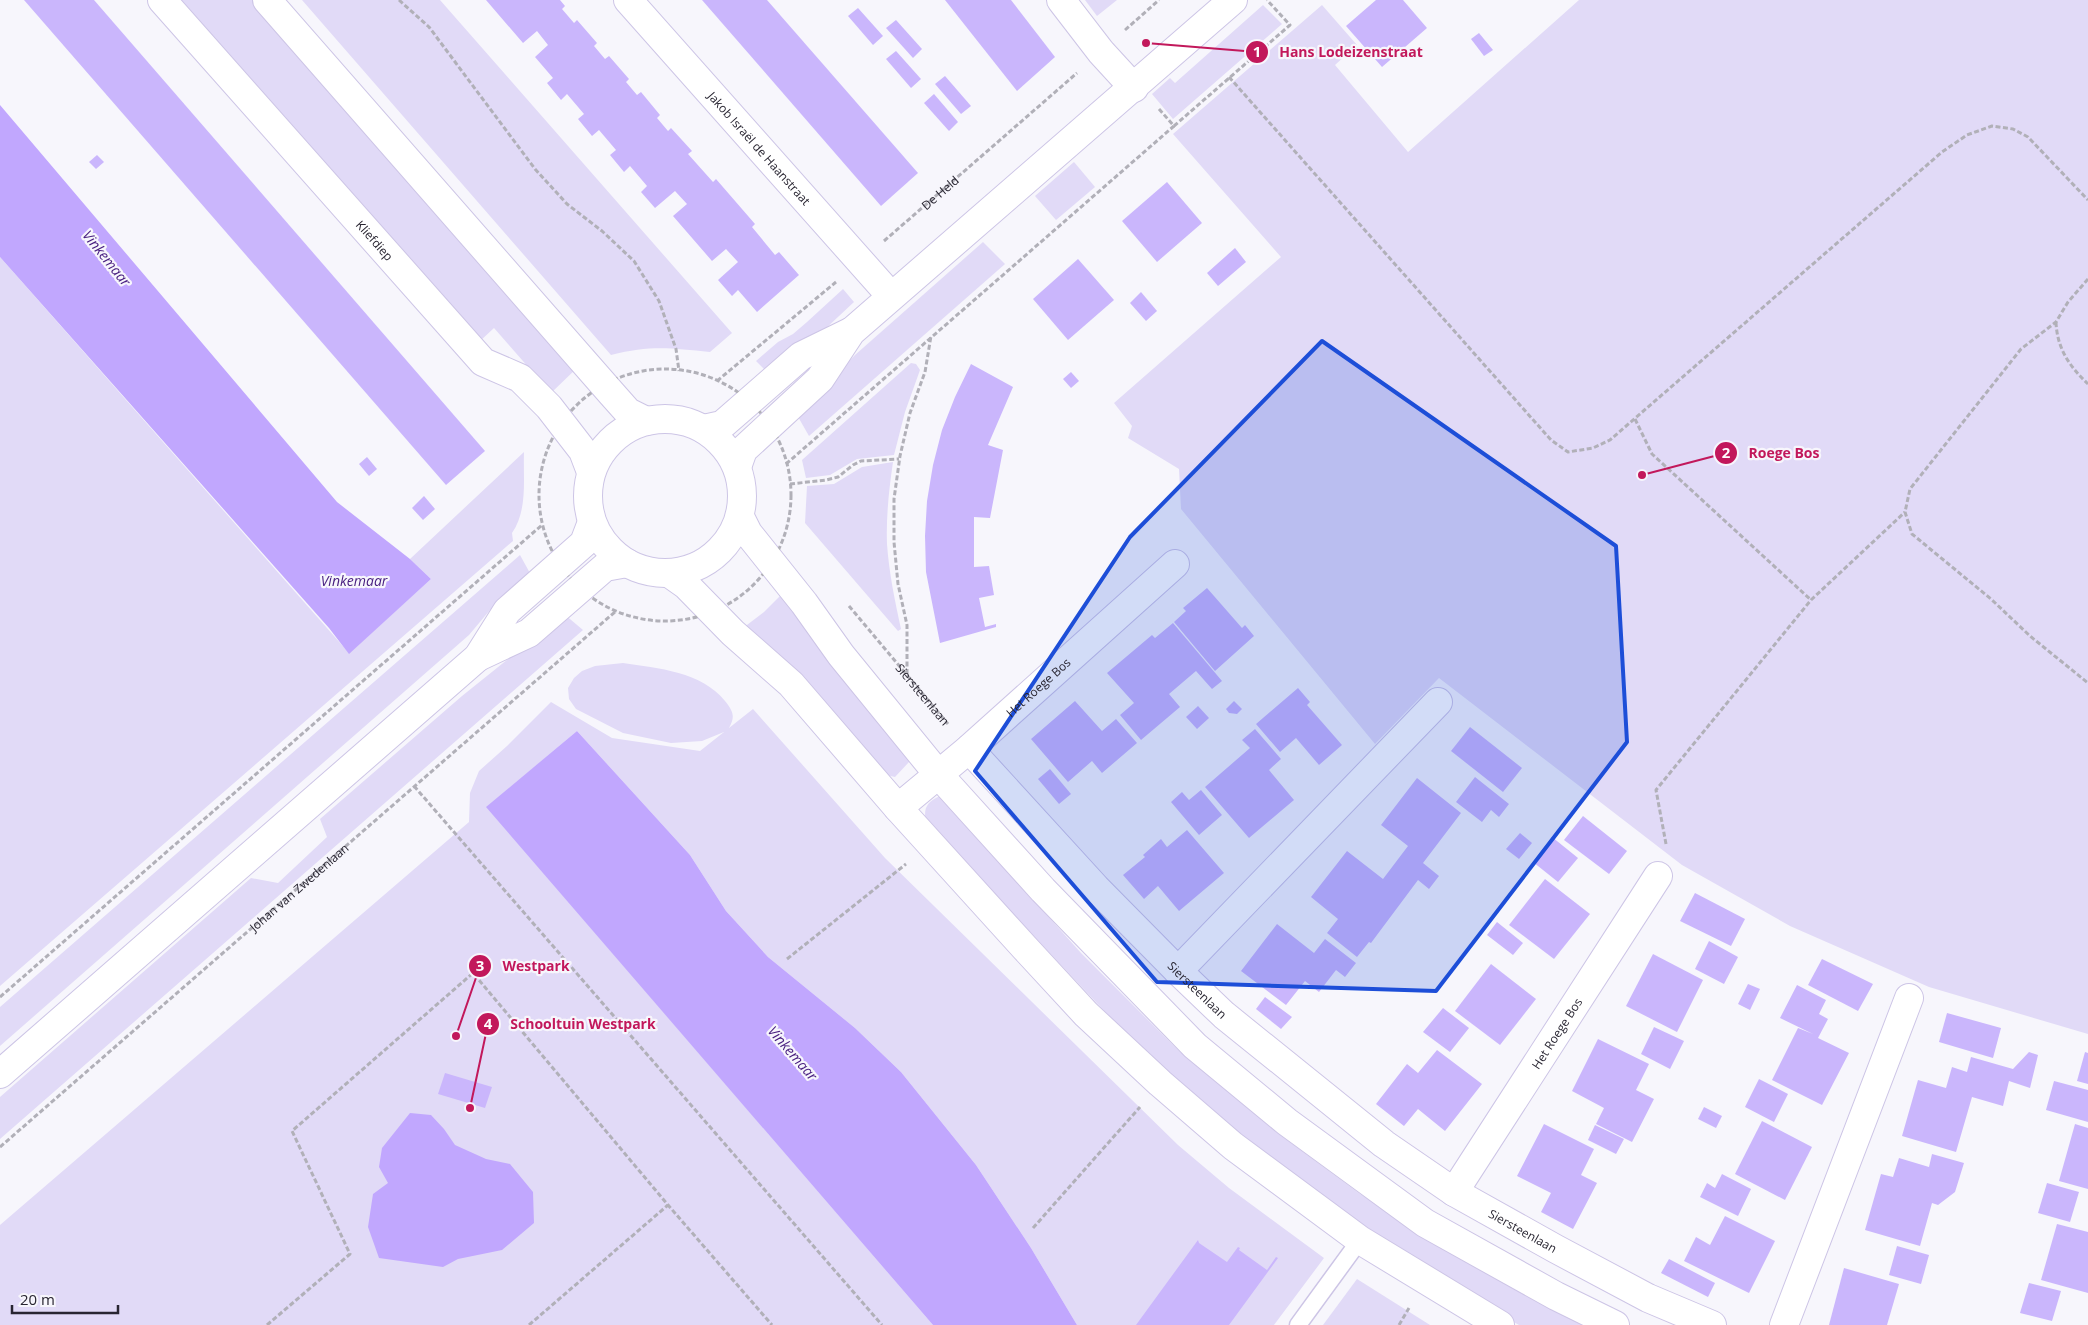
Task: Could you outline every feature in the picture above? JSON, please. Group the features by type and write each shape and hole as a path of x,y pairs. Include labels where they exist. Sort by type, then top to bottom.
{"main road":[{"name":"Kliefdiep","path":"162,0 483,362 520,378 555,413 583,450 591,472"},
{"path":"267,0 628,412 646,421"},
{"name":"Jakob Israël de Haanstraat","path":"628,0 891,296"},
{"path":"1061,0 1101,52 1136,86"},
{"path":"737,467 743,450 820,380 851,332 1233,0"},
{"path":"704,429 722,425 800,356 851,332"},
{"path":"664,418 678,419 704,429 726,447 737,467 742,485 743,499 740,517 730,538 711,558 687,570 668,573 645,571 627,563 610,550 601,539 592,522 588,500 591,472 604,448 614,438 625,429 646,421 664,418"},
{"path":"740,517 748,533 804,603 841,655 938,774 1043,890 1195,1046 1286,1122 1425,1223 1556,1296 1615,1325"},
{"path":"478,657 507,612 584,543 592,522"},
{"path":"0,1074 478,657 529,633 605,567 627,563"},
{"name":"Het Roege Bos","path":"898,808 969,749 1175,564"},
{"path":"668,573 686,585 712,612 791,684 898,808 1086,1014 1160,1083 1233,1146 1360,1240 1500,1325"},
{"path":"1178,971 1438,702"},
{"name":"Siersteenlaan","path":"969,749 1096,888 1224,1015 1376,1138 1454,1192 1556,1249 1640,1293 1712,1325"},
{"name":"Het Roege Bos","path":"1454,1192 1658,876"},
{"path":"1784,1325 1909,998"}],"lane":[{"path":"1298,1325 1360,1240"}],"path":[{"path":"399,0 429,26 536,169 567,204 602,231 634,261 659,301 676,349 679,370 640,372 604,385"},
{"name":"De Held","path":"679,370 692,372 717,381 860,262 1159,0"},
{"path":"712,612 731,603 752,587 772,562 785,532 790,507 790,484 786,464 1290,24 1267,0"},
{"path":"1229,77 1551,440 1568,452 1593,448 1610,440 1942,152 1967,134 1992,126 2013,129 2028,137 2088,200"},
{"path":"1136,86 1174,126"},
{"path":"2088,280 2068,302 2056,322 2021,349 1910,489 1905,512 1912,534 2088,684"},
{"path":"2056,322 2057,337 2064,355 2088,384"},
{"path":"907,674 907,625 898,584 894,542 894,500 899,459 910,414 925,372 931,336"},
{"path":"1635,419 1652,454 1811,600"},
{"path":"0,997 542,525 538,490 548,447"},
{"path":"790,484 838,477 852,465 861,462 899,459"},
{"path":"1658,876 1669,856 1656,790 1811,600 1905,512"},
{"path":"785,532 789,536"},
{"name":"Siersteenlaan","path":"844,600 969,749"},
{"name":"Johan van Zwedenlaan","path":"0,1147 616,611 644,620 669,622 695,618 712,612"},
{"path":"414,786 882,1325"},
{"path":"788,959 908,862"},
{"path":"267,1325 350,1254 292,1131 473,973 668,1206 772,1325"},
{"path":"1033,1228 1160,1083"},
{"path":"529,1325 668,1206"}],"highlighted area":[{"path":"1322,341 1616,546 1627,742 1436,991 1157,982 975,771 1130,537"}],"shaded area":[{"path":"179,0 256,0 578,367 551,393 494,328 479,342"},
{"path":"302,0 440,0 732,333 710,352 660,348 611,355"},
{"path":"1085,0 1117,0 1097,16"},
{"path":"1579,0 2088,0 2088,1034 1929,987 1790,926 1682,865 1439,678 1375,744 1181,509 1179,469 1128,438 1132,426 1114,403 1281,257 1173,134 1322,5 1357,45 1335,65 1408,152"},
{"path":"1263,5 1282,24 1173,119 1152,94 1170,78 1175,83"},
{"path":"1074,162 1095,187 1056,220 1035,196"},
{"path":"983,242 1005,264 809,436 797,415 855,355"},
{"path":"0,257 349,653 431,579 410,559 524,452 524,483 523,504 512,533 513,541 0,986"},
{"path":"843,289 854,302 823,331 768,373 756,361 778,342 793,334"},
{"path":"911,363 916,364 920,370 905,412 894,455 857,459 830,475 806,478 802,460"},
{"path":"893,462 888,503 887,544 894,597 901,629 898,631 805,523 807,486 834,484 862,467"},
{"path":"520,555 531,575 490,610 469,635 0,1046 0,1007"},
{"path":"783,593 909,753 909,762 895,777 882,774 743,628 764,612"},
{"path":"564,614 583,630 0,1139 0,1097 251,878 278,883 327,837 320,819 462,696"},
{"path":"623,663 678,673 704,684 715,691 730,708 733,718 729,728 753,709 885,858 1178,1145 1229,1188 1324,1258 1274,1325 1077,1325 1031,1248 976,1165 901,1072 855,1028 768,957 726,911 690,855 577,731 487,807 933,1325 0,1325 0,1225 469,822 470,793 479,771 551,702 612,738 700,751 724,732 702,741 671,743 623,733 576,709 569,699 568,688 574,678 582,671 595,666"},
{"path":"940,796 1081,953 1179,1051 1229,1090 1276,1132 1360,1194 1488,1274 1583,1325 1519,1325 1477,1301 1343,1216 1162,1072 926,822 925,813 927,806"},
{"path":"1357,1279 1430,1325 1323,1325"}],"water":[{"name":"Vinkemaar","path":"0,105 337,502 410,559 431,579 349,654 329,628 0,257"},
{"path":"577,731 690,855 726,911 768,957 855,1028 901,1072 976,1165 1031,1248 1077,1325 933,1325 486,807"},
{"path":"410,1113 431,1115 455,1145 486,1159 510,1164 533,1192 534,1223 502,1250 458,1259 443,1267 379,1258 368,1227 373,1194 388,1183 379,1167 382,1148"}],"building":[{"path":"24,0 94,0 485,451 446,485"},
{"path":"486,0 560,0 565,6 562,9 574,23 577,20 597,43 594,46 605,59 609,56 629,79 626,82 637,95 641,92 660,115 657,118 668,131 671,128 692,151 688,154 713,182 716,179 755,224 752,227 775,255 779,252 799,275 757,312 738,290 732,296 718,280 738,262 726,249 712,261 673,216 687,204 675,191 655,208 641,192 647,186 630,166 624,172 610,155 616,150 599,130 592,136 578,119 584,114 567,94 561,100 547,83 553,78 535,57 548,45 537,31 523,43"},
{"path":"702,0 767,0 918,173 881,206"},
{"path":"945,0 1011,0 1055,57 1017,91"},
{"path":"1376,0 1403,0 1427,28 1382,67 1346,26"},
{"path":"858,8 883,36 873,45 848,16"},
{"path":"896,20 922,49 913,58 886,28"},
{"path":"1479,33 1493,50 1484,56 1471,39"},
{"path":"896,51 921,79 911,88 886,59"},
{"path":"945,76 971,106 961,114 935,84"},
{"path":"934,94 958,122 949,131 924,103"},
{"path":"97,155 104,162 96,169 89,162"},
{"path":"1167,182 1202,223 1157,262 1122,221"},
{"path":"1235,248 1246,262 1218,286 1207,273"},
{"path":"1078,259 1114,300 1068,340 1033,299"},
{"path":"1141,292 1157,311 1146,321 1130,303"},
{"path":"971,364 1013,387 988,445 1003,450 990,518 974,517 974,567 989,566 994,595 979,598 985,627 996,624 996,627 940,643 926,572 925,536 927,501 933,465 942,430"},
{"path":"1071,372 1079,381 1071,388 1063,379"},
{"path":"367,457 377,469 369,476 359,464"},
{"path":"424,496 435,509 423,520 412,508"},
{"path":"1207,588 1242,628 1245,625 1254,636 1215,671 1174,622 1186,611 1183,608"},
{"path":"1173,623 1222,681 1212,689 1196,671 1169,694 1180,707 1141,740 1120,715 1134,703 1107,673 1152,635 1155,638"},
{"path":"1298,688 1310,702 1307,705 1342,745 1319,765 1296,738 1280,752 1256,724"},
{"path":"1075,701 1102,731 1116,719 1137,743 1102,773 1092,761 1068,782 1031,739"},
{"path":"1234,701 1242,709 1237,714 1229,713 1226,709"},
{"path":"1198,706 1209,718 1197,729 1186,717"},
{"path":"1470,727 1522,768 1503,792 1451,751"},
{"path":"1255,729 1281,759 1269,770 1294,800 1249,838 1205,787 1250,748 1242,740"},
{"path":"1050,769 1071,794 1059,804 1038,779"},
{"path":"1475,777 1509,804 1499,817 1491,810 1482,822 1456,802"},
{"path":"1417,778 1461,813 1423,863 1439,876 1429,889 1418,880 1371,943 1369,942 1357,957 1327,933 1338,919 1311,897 1347,851 1383,879 1408,846 1381,825"},
{"path":"1201,790 1222,815 1199,835 1171,802 1182,792 1189,800"},
{"path":"1583,816 1627,851 1609,874 1564,840"},
{"path":"1187,830 1224,873 1179,911 1158,886 1144,899 1123,875 1145,857 1143,855 1161,839 1167,847"},
{"path":"1520,833 1532,843 1519,859 1506,849"},
{"path":"1552,837 1578,858 1558,882 1533,862"},
{"path":"1545,879 1590,914 1554,959 1509,925"},
{"path":"1695,893 1745,919 1731,946 1680,921"},
{"path":"1497,922 1523,943 1513,955 1487,935"},
{"path":"1277,924 1314,953 1325,939 1356,963 1345,977 1336,970 1319,992 1305,981 1286,1005 1241,971"},
{"path":"1709,941 1738,957 1724,984 1695,969"},
{"path":"1653,954 1703,980 1677,1032 1626,1006"},
{"path":"1822,959 1873,984 1858,1011 1808,985"},
{"path":"1491,964 1536,999 1500,1045 1455,1011"},
{"path":"1748,984 1760,989 1750,1010 1738,1004"},
{"path":"1797,985 1826,1000 1819,1014 1828,1019 1818,1038 1849,1053 1822,1105 1772,1080 1798,1028 1813,1034 1780,1018"},
{"path":"1265,997 1292,1017 1281,1029 1256,1009"},
{"path":"1443,1008 1469,1028 1450,1052 1423,1032"},
{"path":"1947,1013 2001,1028 1993,1058 1939,1042"},
{"path":"1654,1027 1684,1041 1670,1069 1641,1054"},
{"path":"1598,1039 1649,1064 1636,1090 1654,1099 1632,1142 1596,1124 1604,1108 1572,1091"},
{"path":"1437,1050 1482,1084 1445,1131 1418,1109 1404,1126 1376,1104 1407,1064 1418,1073"},
{"path":"2029,1052 2038,1055 2030,1088 2009,1081 2003,1106 1972,1097 1956,1152 1902,1136 1918,1080 1946,1088 1952,1067 1967,1072 1971,1057 2013,1069"},
{"path":"2085,1052 2088,1053 2088,1084 2077,1081"},
{"path":"445,1073 492,1087 485,1108 438,1094"},
{"path":"1759,1079 1788,1094 1774,1122 1745,1107"},
{"path":"2054,1081 2088,1090 2088,1122 2046,1110"},
{"path":"1704,1107 1722,1116 1716,1128 1698,1119"},
{"path":"1762,1121 1812,1147 1785,1200 1735,1174"},
{"path":"1544,1124 1594,1149 1581,1175 1597,1183 1573,1229 1541,1212 1551,1193 1517,1176"},
{"path":"2075,1124 2088,1128 2088,1189 2059,1181"},
{"path":"1595,1125 1624,1139 1616,1154 1588,1140"},
{"path":"1932,1154 1964,1163 1955,1192 1938,1205 1932,1203 1920,1246 1865,1230 1881,1174 1893,1177 1899,1158 1929,1167"},
{"path":"1722,1174 1751,1189 1738,1216 1700,1197 1707,1183 1715,1188"},
{"path":"2047,1183 2079,1192 2070,1222 2038,1213"},
{"path":"1725,1216 1775,1241 1749,1293 1684,1261 1696,1237 1710,1245"},
{"path":"2057,1224 2088,1232 2088,1293 2041,1280"},
{"path":"1198,1240 1199,1243 1227,1262 1238,1247 1240,1248 1239,1250 1267,1270 1276,1257 1278,1258 1229,1325 1136,1325"},
{"path":"1897,1246 1929,1255 1921,1284 1889,1275"},
{"path":"1669,1259 1715,1283 1708,1297 1661,1273"},
{"path":"1844,1268 1899,1284 1887,1325 1829,1325"},
{"path":"2029,1283 2061,1291 2052,1321 2020,1313"}],"place":[{"name":"Hans Lodeizenstraat","path":"1146,43"},
{"name":"Roege Bos","path":"1642,475"},
{"name":"Westpark","path":"456,1036"},
{"name":"Schooltuin Westpark","path":"470,1108"}]}
